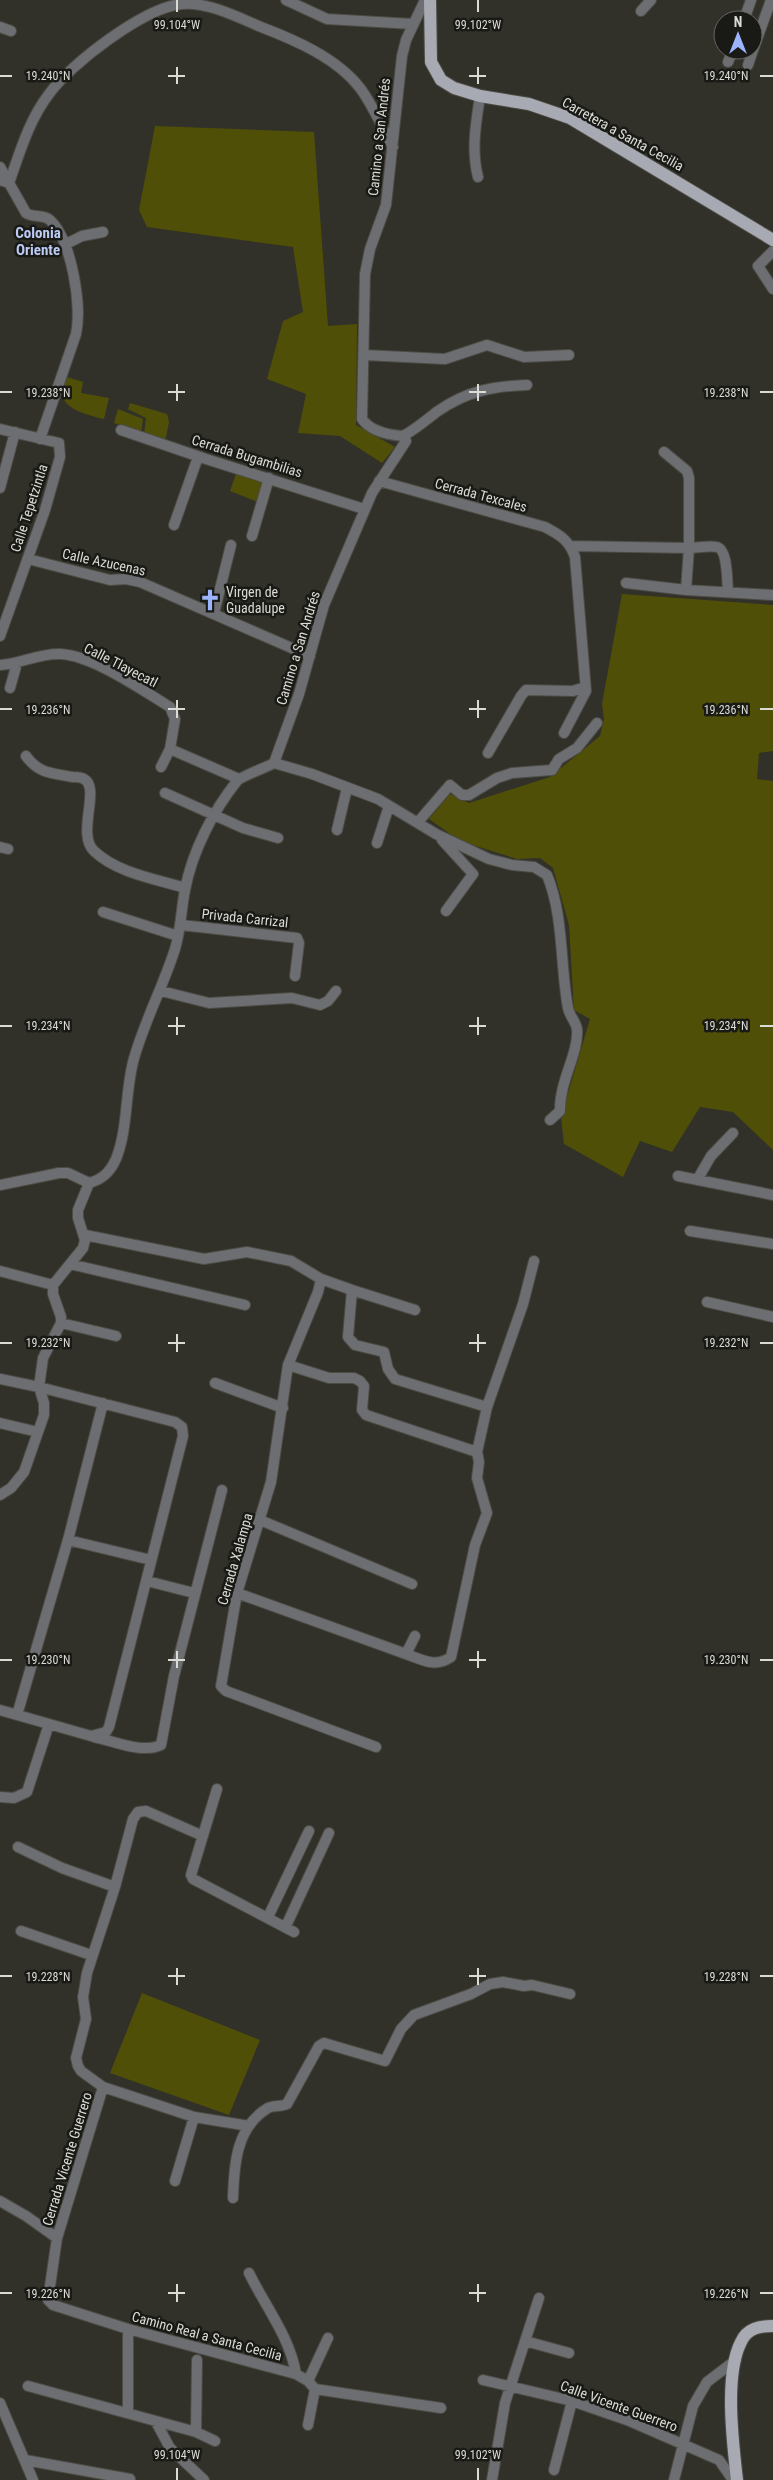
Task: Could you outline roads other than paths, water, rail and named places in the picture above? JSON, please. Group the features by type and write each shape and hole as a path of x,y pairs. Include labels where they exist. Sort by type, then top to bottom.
{"main road":[{"name":"Carretera a Santa Cecilia","path":"430,0 429,42 431,62 441,80 454,88 480,96 530,104 570,118 773,240"},
{"path":"737,2480 732,2440 732,2404 736,2360 740,2342 753,2328 773,2326"}],"street":[{"path":"286,0 327,19 413,24"},
{"name":"Camino a San Andrés","path":"274,763 310,656 324,605 364,508 379,481 406,441 403,436 383,433 365,424 362,419 365,268 386,205 402,56 413,24 425,0"},
{"path":"641,10 651,0"},
{"path":"763,22 771,0"},
{"path":"4,181 36,114 50,92 67,73 133,23 159,10 182,4 201,5 226,12 279,34 329,60 346,72 360,88 393,148"},
{"path":"0,27 11,31"},
{"path":"748,64 749,60"},
{"path":"478,177 474,161 474,142 480,96"},
{"path":"0,167 4,181 21,206 30,216 48,218 57,227 66,244 78,322 40,438 0,429"},
{"path":"66,244 82,236 103,232"},
{"path":"773,251 758,266 773,289"},
{"path":"364,355 445,358 487,345 524,357 569,355"},
{"path":"403,436 440,410 465,396 494,386 527,385"},
{"name":"Cerrada Bugambilias","path":"121,430 198,457 364,508"},
{"path":"0,488 15,432"},
{"name":"Calle Tepetzintla","path":"0,636 45,510 59,462 59,443 40,438"},
{"path":"664,452 687,471 689,478 689,548 686,590"},
{"path":"174,525 198,457"},
{"path":"252,536 270,478"},
{"name":"Cerrada Texcales","path":"379,481 537,525 566,538 571,546"},
{"path":"214,613 231,545"},
{"path":"564,733 586,691 578,582 575,557 571,546 717,547 721,550 725,559 728,592"},
{"name":"Calle Azucenas","path":"28,559 110,580 126,579 140,582 310,656"},
{"path":"626,584 686,590 773,595"},
{"name":"Calle Tlayecatl","path":"0,664 16,663 60,654 94,664 170,707 174,714 170,749"},
{"path":"10,688 16,663"},
{"path":"488,753 526,690 573,690 585,687"},
{"path":"418,822 450,785 462,795 469,795 497,778 512,773 552,770 559,759 576,748 597,722"},
{"path":"161,767 170,749 239,779"},
{"path":"26,756 36,768 45,772 84,779 89,784 91,791 86,828 88,844 94,851 130,871 185,888"},
{"path":"0,1184 59,1172 68,1173 89,1183 100,1180 115,1161 133,1062 161,991 178,936 185,888 195,858 214,815 239,779 259,772 274,763 312,774 389,806 436,834 489,859 542,870 550,883 559,930 568,1010 577,1028 573,1052 559,1094 560,1111 550,1120"},
{"path":"337,830 347,788"},
{"path":"165,793 243,828 278,838"},
{"path":"377,843 389,806"},
{"path":"436,834 473,874 446,912"},
{"path":"103,912 178,936"},
{"name":"Privada Carrizal","path":"181,925 297,938 299,943 295,976"},
{"path":"161,991 209,1002 292,998 320,1005 328,1001 336,990"},
{"path":"697,1180 711,1156 733,1133"},
{"path":"678,1176 773,1195"},
{"path":"0,1495 20,1480 38,1432 44,1409 39,1387 43,1358 61,1324 61,1317 53,1294 53,1285 83,1248 86,1235 78,1218 78,1210 89,1183"},
{"path":"690,1231 773,1244"},
{"path":"86,1235 204,1259 247,1252 291,1261 321,1279 415,1310"},
{"path":"237,1593 434,1663 442,1663 451,1657 475,1545 487,1513 477,1478 479,1462 477,1452 487,1407 523,1304 534,1261"},
{"path":"70,1264 245,1305"},
{"path":"0,1271 53,1285"},
{"name":"Cerrada Xalampa","path":"321,1279 318,1292 288,1365 271,1482 237,1593 221,1686 226,1691 376,1747"},
{"path":"352,1290 348,1326 348,1337 351,1342 384,1352 390,1374 395,1379 487,1407"},
{"path":"707,1302 773,1316"},
{"path":"61,1324 116,1336"},
{"path":"288,1365 329,1378 354,1378 364,1386 362,1410 366,1416 477,1452"},
{"path":"0,1379 103,1403 175,1422 182,1427 183,1436 109,1727 106,1732 92,1736"},
{"path":"214,1383 283,1408"},
{"path":"18,1715 68,1540 103,1403"},
{"path":"0,1422 38,1432"},
{"path":"0,1710 141,1748 154,1748 161,1745 174,1676 194,1592 222,1490"},
{"path":"260,1520 412,1584"},
{"path":"68,1540 151,1560"},
{"path":"147,1581 194,1592"},
{"path":"406,1654 415,1636"},
{"path":"0,1797 14,1798 27,1792 49,1724"},
{"path":"217,1789 191,1870 193,1879 290,1929 330,1833"},
{"name":"Cerrada Vicente Guerrero","path":"53,2305 48,2300 48,2294 57,2238 103,2087 81,2071 76,2058 85,2024 84,1990 91,1955 115,1887 133,1819 138,1812 146,1812 202,1836"},
{"path":"268,1917 309,1831"},
{"path":"18,1847 62,1868 115,1887"},
{"path":"21,1931 91,1955"},
{"path":"233,2198 236,2153 248,2126 268,2109 287,2104 319,2046 324,2043 330,2044 385,2061 401,2029 414,2015 497,1983 532,1985 570,1994"},
{"path":"103,2087 194,2117 248,2126"},
{"path":"175,2181 194,2117"},
{"path":"0,2201 26,2216 57,2238"},
{"path":"249,2272 264,2303 277,2322 294,2359 296,2374"},
{"path":"492,2480 505,2403 539,2298"},
{"name":"Camino Real a Santa Cecilia","path":"53,2305 128,2329 296,2374 312,2385"},
{"path":"128,2329 128,2412"},
{"path":"308,2425 312,2385 328,2338"},
{"path":"525,2341 568,2354"},
{"path":"196,2432 197,2360"},
{"path":"674,2480 693,2406 700,2392 707,2382 736,2360"},
{"name":"Calle Vicente Guerrero","path":"483,2380 572,2400 720,2460 733,2480"},
{"path":"312,2385 441,2408"},
{"path":"28,2386 128,2412 156,2422 196,2432 215,2441"},
{"path":"554,2470 572,2400"},
{"path":"1,2408 33,2480"},
{"path":"156,2422 170,2448 204,2480"},
{"path":"25,2460 130,2479"}],"place":[{"name":"Virgen de Guadalupe","path":"210,600"}],"district":[{"name":"Colonia Oriente","path":"38,242"}]}
